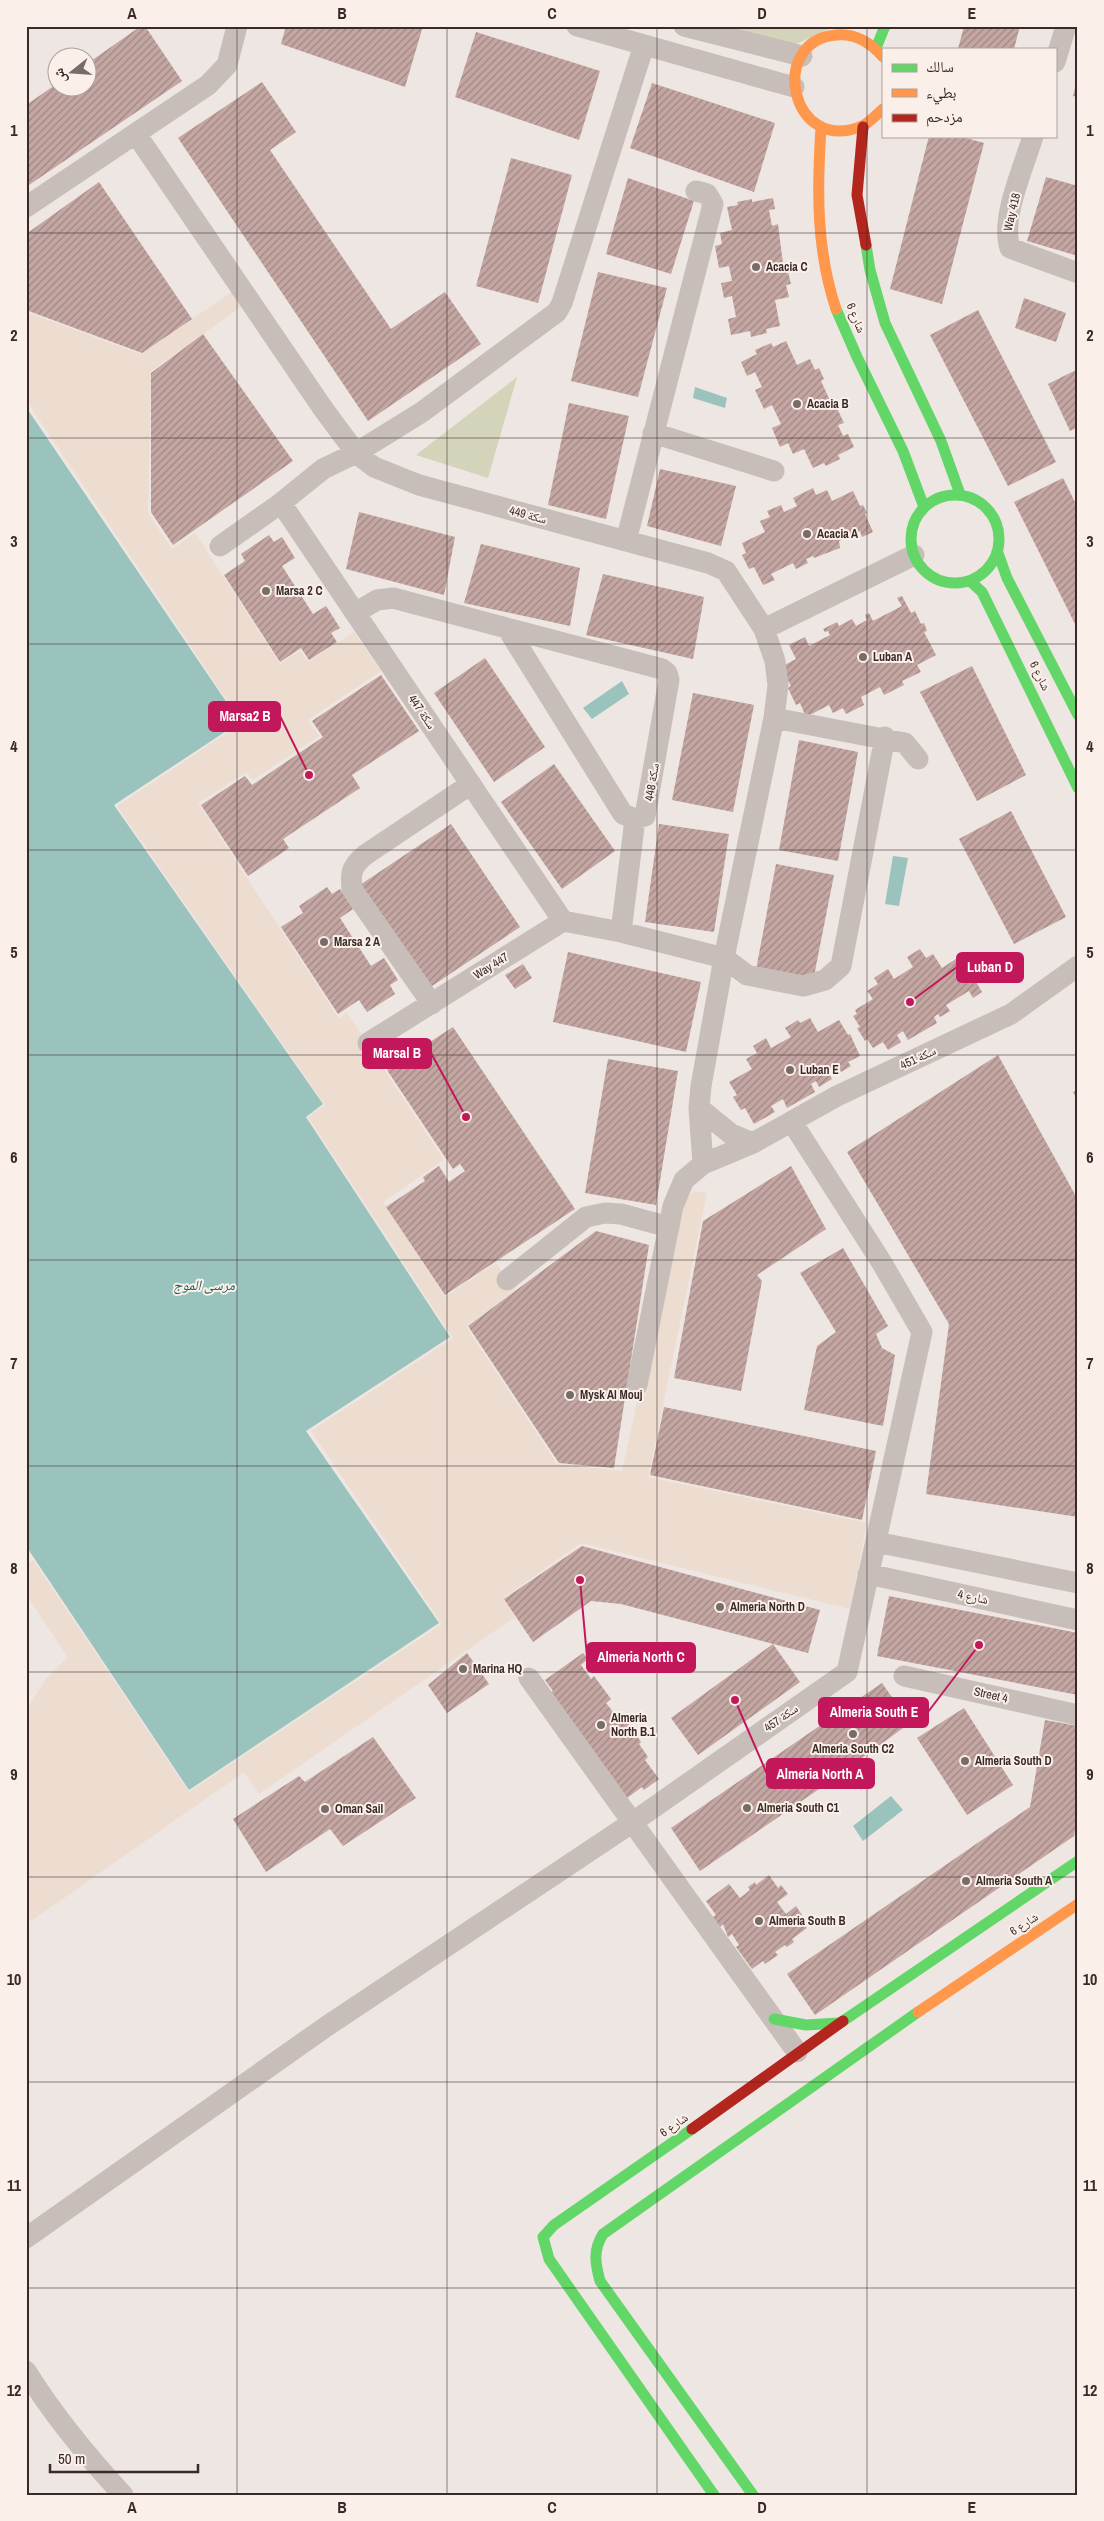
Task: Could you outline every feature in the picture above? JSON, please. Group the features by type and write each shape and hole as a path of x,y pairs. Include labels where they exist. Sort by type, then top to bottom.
{"street":[{"path":"26,207 208,85 227,65 237,26"},
{"path":"577,26 794,87"},
{"path":"684,26 802,56"},
{"path":"882,110 863,127 849,131 835,131 821,127 808,117 798,103 794,87 795,70 802,56 814,43 847,30 862,38 879,52 884,26"},
{"path":"1056,59 1066,26"},
{"path":"220,546 281,503 323,469 356,453 422,412 557,312 562,303 644,45"},
{"name":"شارع 6","path":"821,127 818,182 820,240 824,268 843,324 900,445 924,507"},
{"name":"شارع 6","path":"863,127 858,195 870,270 885,324 941,441 960,494"},
{"name":"سكة 449","path":"136,134 324,410 356,453 374,467 395,477 708,563 726,571 764,630 775,661 778,685 774,718 724,958 701,1086 699,1108 703,1164"},
{"name":"Way 418","path":"1032,138 1008,219 1006,235 1010,248 1078,273"},
{"path":"626,541 713,204 706,194 696,191"},
{"path":"653,433 774,470"},
{"path":"960,494 984,504 992,514 998,526 1000,540 998,553 982,575 970,581 957,583 943,582 931,576 921,567 914,555 911,543 912,530 916,517 924,507 941,497 960,494"},
{"name":"سكة 447","path":"281,503 563,920"},
{"name":"شارع 6","path":"998,553 1007,578 1078,715"},
{"path":"764,630 914,555"},
{"name":"شارع 6","path":"970,581 982,592 1078,788"},
{"name":"سكة 448","path":"355,613 377,600 393,598 656,667 667,673 669,680 647,813 635,819"},
{"path":"507,628 623,814 635,819 621,932"},
{"path":"774,718 885,737 905,743 918,758"},
{"path":"563,920 621,932 724,958 747,975 803,986 825,980 841,966 885,737"},
{"path":"432,1004 352,889 350,874 353,864 364,854 471,784"},
{"name":"Way 447","path":"368,1043 563,920"},
{"name":"سكة 451","path":"637,1385 669,1227 677,1193 684,1180 703,1164 753,1143 837,1096 1011,1014 1078,966"},
{"path":"699,1108 731,1134 753,1143"},
{"name":"سكة 457","path":"26,2238 327,2026 634,1822 847,1672 922,1332 882,1263 792,1122"},
{"path":"507,1280 586,1217 605,1213 621,1214 669,1227"},
{"path":"876,1542 1078,1583"},
{"name":"شارع 4","path":"868,1574 1078,1620"},
{"name":"Street 4","path":"904,1676 1078,1715"},
{"path":"529,1678 800,2056"},
{"name":"شارع 6","path":"714,2495 549,2259 542,2237 554,2225 736,2098 800,2056 840,2023 1078,1861"},
{"name":"شارع 6","path":"753,2495 600,2281 594,2255 596,2244 603,2234 816,2079 1078,1904"},
{"path":"774,2019 806,2025 840,2023"},
{"path":"26,2371 44,2400 85,2454 123,2495"}],"green space":[{"path":"727,26 836,26 794,45"},
{"path":"517,377 488,478 416,455"}],"shaded area":[{"path":"232,292 242,306 151,371 148,513 172,549 195,533 280,664 300,650 308,662 354,632 381,671 308,720 319,736 253,780 247,772 198,803 339,1019 347,1013 444,1160 383,1202 445,1297 496,1263 515,1290 466,1326 557,1464 622,1471 680,1203 696,1191 707,1193 648,1477 867,1523 850,1609 581,1543 503,1598 515,1617 259,1794 244,1772 31,1921 26,1911 26,1710 46,1679 68,1657 26,1594 26,1565 33,1560 189,1792 442,1624 311,1431 453,1338 308,1117 325,1105 117,806 242,723 26,400 26,312 141,354"}],"water":[{"path":"695,387 727,398 725,408 693,398"},
{"name":"مرسى الموج","path":"26,407 240,722 114,805 323,1104 306,1117 450,1337 306,1431 439,1623 189,1790 26,1546"},
{"path":"622,681 629,694 592,719 583,708"},
{"path":"893,856 908,858 899,906 885,904"},
{"path":"891,1796 903,1810 863,1841 853,1826"}],"building":[{"path":"141,26 145,26 182,81 26,187 26,105 48,90 48,98 98,98 98,56"},
{"path":"286,26 423,26 405,87 281,44"},
{"path":"964,26 1020,26 1014,48 958,48"},
{"path":"476,32 600,71 579,140 455,97"},
{"path":"1078,79 1078,97 1073,96"},
{"path":"262,82 296,132 270,150 391,329 445,292 481,344 368,421 178,138"},
{"path":"652,83 775,123 754,192 630,148"},
{"path":"928,138 966,138 984,143 942,304 890,289"},
{"path":"511,158 572,175 538,303 476,286"},
{"path":"1046,177 1078,186 1078,256 1027,241"},
{"path":"628,178 694,201 671,274 606,254"},
{"path":"99,182 192,319 142,353 26,310 26,234"},
{"name":"Acacia C","path":"773,198 775,209 769,210 772,226 778,224 784,272 788,272 791,284 786,285 789,297 775,300 780,326 766,329 767,333 751,337 750,331 731,335 728,319 736,317 732,296 724,298 721,283 732,281 729,266 719,268 715,246 722,244 720,233 732,230 727,207 738,205 737,202 752,199 752,202"},
{"path":"598,272 667,288 638,397 571,381"},
{"path":"1024,298 1066,313 1056,342 1015,328"},
{"path":"978,310 1056,462 1008,486 930,335"},
{"path":"203,334 293,461 173,545 151,512 151,373"},
{"name":"Acacia B","path":"786,341 797,365 810,359 815,370 819,368 824,379 821,381 832,405 835,404 844,423 838,425 843,436 848,434 854,447 838,455 840,459 826,466 824,463 813,468 804,449 793,454 788,443 780,447 772,428 781,424 772,405 764,409 755,390 762,387 755,372 747,376 741,362 757,354 755,350 771,343 773,347"},
{"path":"1078,369 1078,427 1070,431 1048,384"},
{"path":"569,403 629,416 606,519 548,505"},
{"path":"660,469 736,486 721,546 647,526"},
{"path":"1063,478 1078,508 1078,630 1014,502"},
{"name":"Acacia A","path":"813,488 816,495 827,490 832,501 853,491 860,506 863,505 867,513 865,514 873,532 862,537 860,531 839,541 840,548 814,558 813,556 806,559 808,563 796,569 793,563 771,574 775,580 763,585 754,567 749,569 742,555 746,553 742,543 765,532 760,521 770,517 767,511 781,505 784,512 797,506 793,498"},
{"path":"359,512 455,537 444,595 346,569"},
{"name":"Marsa 2 C","path":"269,535 274,542 282,537 295,558 282,566 313,614 326,606 340,628 331,633 337,642 309,660 301,648 280,662 224,575 245,561 241,554"},
{"path":"481,544 580,568 570,626 464,603"},
{"path":"603,574 704,597 693,659 586,635"},
{"name":"Luban A","path":"902,596 911,613 915,611 921,624 924,623 927,631 924,632 936,655 917,665 921,672 902,681 904,685 884,695 880,687 861,697 864,705 846,714 843,708 833,713 829,705 806,717 800,703 796,705 788,688 791,686 781,667 796,659 789,645 805,637 809,646 830,635 828,631 825,632 823,629 837,622 839,626 852,619 856,626 867,620 865,615 869,613 873,621 902,606 897,598"},
{"path":"485,658 545,747 494,782 434,693"},
{"path":"972,666 1026,775 977,801 920,692"},
{"path":"381,675 419,731 352,775 360,788 283,839 289,848 248,876 201,805 245,776 252,785 323,737 312,721"},
{"path":"693,693 754,705 733,812 672,800"},
{"path":"799,740 858,752 838,861 779,850"},
{"path":"554,764 615,851 562,889 501,802"},
{"path":"1011,811 1066,917 1014,944 959,839"},
{"path":"451,824 520,927 429,988 360,885"},
{"path":"659,824 729,834 714,932 645,922"},
{"path":"776,864 834,875 813,981 755,975"},
{"name":"Marsa 2 A","path":"327,887 332,894 340,889 353,909 340,918 371,966 384,958 398,980 390,985 395,994 367,1012 359,1000 338,1014 281,927 303,913 299,906"},
{"path":"920,949 926,958 933,954 942,968 959,957 968,970 971,969 974,974 972,975 982,992 973,998 969,991 946,1005 950,1011 940,1017 938,1014 934,1017 937,1023 908,1040 903,1031 897,1035 901,1042 888,1050 883,1042 873,1048 867,1039 865,1041 857,1028 860,1027 853,1016 857,1014 855,1010 873,999 867,991 878,984 874,978 888,969 894,979 913,967 907,957"},
{"path":"568,952 701,982 686,1052 553,1022"},
{"path":"523,964 532,978 515,989 505,975"},
{"name":"Luban E","path":"810,1018 818,1032 839,1020 848,1035 850,1034 860,1056 848,1062 851,1066 841,1072 838,1065 828,1071 832,1079 819,1087 816,1081 811,1084 815,1092 787,1108 783,1099 771,1106 775,1112 754,1124 745,1108 741,1110 733,1097 737,1095 729,1082 752,1069 746,1059 757,1053 753,1046 766,1038 771,1048 791,1037 785,1028 798,1020 800,1023"},
{"path":"453,1027 575,1209 445,1295 386,1207 425,1181 423,1177 439,1166 449,1182 465,1171 460,1164 453,1169 387,1070"},
{"path":"998,1055 1078,1200 1078,1517 926,1494 949,1324 847,1152"},
{"path":"608,1059 678,1071 656,1205 585,1193"},
{"path":"1078,1089 1078,1101 1073,1092"},
{"path":"791,1166 826,1229 757,1275 762,1281 741,1391 674,1378 703,1221"},
{"name":"Mysk Al Mouj","path":"596,1231 649,1245 614,1468 559,1463 468,1326"},
{"path":"843,1248 888,1326 876,1334 882,1348 895,1355 883,1426 804,1410 817,1346 836,1332 800,1273"},
{"path":"664,1407 876,1451 862,1520 650,1475"},
{"path":"582,1546 820,1610 808,1653 621,1604 591,1601 533,1642 504,1599"},
{"path":"889,1596 1078,1633 1078,1695 877,1656"},
{"path":"773,1644 800,1682 698,1755 671,1718"},
{"name":"Marina HQ","path":"467,1653 489,1684 447,1713 428,1685"},
{"name":"Almeria North B.1","path":"583,1653 588,1659 581,1665 591,1679 594,1676 611,1699 606,1703 621,1722 625,1719 641,1742 639,1744 648,1757 645,1760 659,1779 644,1790 642,1787 627,1798 549,1693 553,1691 545,1680"},
{"path":"882,1683 910,1723 822,1787 700,1871 671,1828"},
{"name":"Almeria South D","path":"964,1708 1013,1785 967,1815 917,1738"},
{"name":"Almeria South A","path":"1045,1720 1078,1726 1078,1817 1074,1836 815,2015 787,1974 1030,1807"},
{"name":"Oman Sail","path":"373,1737 416,1798 343,1846 330,1829 266,1872 233,1819 299,1776 305,1782"},
{"name":"Almeria South B","path":"769,1875 778,1888 781,1885 788,1894 777,1902 786,1914 796,1906 802,1915 799,1917 807,1928 792,1939 794,1942 787,1947 785,1945 775,1952 778,1955 765,1964 763,1961 752,1969 736,1947 739,1945 732,1934 728,1937 723,1924 720,1927 713,1917 716,1915 706,1901 729,1884 740,1898 750,1890 748,1887 755,1882 756,1885"}],"traffic: fast":[{"path":"876,48 885,26"},
{"path":"866,245 870,270 885,323 941,441 960,494"},
{"path":"836,309 903,451 924,507"},
{"path":"955,495 972,498 980,502 992,514 996,522 999,539 996,556 992,564 980,576 972,580 955,583 938,580 930,576 918,564 914,556 911,539 914,522 918,514 930,502 938,498 955,495"},
{"path":"998,553 1007,578 1078,715"},
{"path":"970,581 982,592 1078,788"},
{"path":"843,2021 1078,1861"},
{"path":"753,2495 600,2281 596,2251 603,2234 918,2012"},
{"path":"774,2019 806,2025 839,2023"},
{"path":"692,2129 554,2225 543,2237 549,2259 714,2495"}],"traffic: slow":[{"path":"882,56 873,47 856,37 836,35 814,42 801,56 795,74 796,94 804,112 818,125 838,131 862,126 882,110"},
{"path":"821,127 819,174 821,242 829,287 836,309"},
{"path":"918,2012 1078,1904"}],"traffic: jam":[{"path":"863,127 857,195 866,245"},
{"path":"692,2129 843,2021"}],"place":[{"name":"Acacia C","path":"756,267"},
{"name":"Acacia B","path":"797,404"},
{"name":"Acacia A","path":"807,534"},
{"name":"Marsa 2 C","path":"266,591"},
{"name":"Luban A","path":"863,657"},
{"name":"Marsa2 B","path":"309,775"},
{"name":"Marsa 2 A","path":"324,942"},
{"name":"Luban D","path":"910,1002"},
{"name":"Luban E","path":"790,1070"},
{"name":"Marsal B","path":"466,1117"},
{"name":"Mysk Al Mouj","path":"570,1395"},
{"name":"Almeria North C","path":"580,1580"},
{"name":"Almeria North D","path":"720,1607"},
{"name":"Almeria South E","path":"979,1645"},
{"name":"Marina HQ","path":"463,1669"},
{"name":"Almeria North A","path":"735,1700"},
{"name":"Almeria North B.1","path":"601,1725"},
{"name":"Almeria South C2","path":"853,1734"},
{"name":"Almeria South D","path":"965,1761"},
{"name":"Almeria South C1","path":"747,1808"},
{"name":"Oman Sail","path":"325,1809"},
{"name":"Almeria South A","path":"966,1881"},
{"name":"Almeria South B","path":"759,1921"}]}
